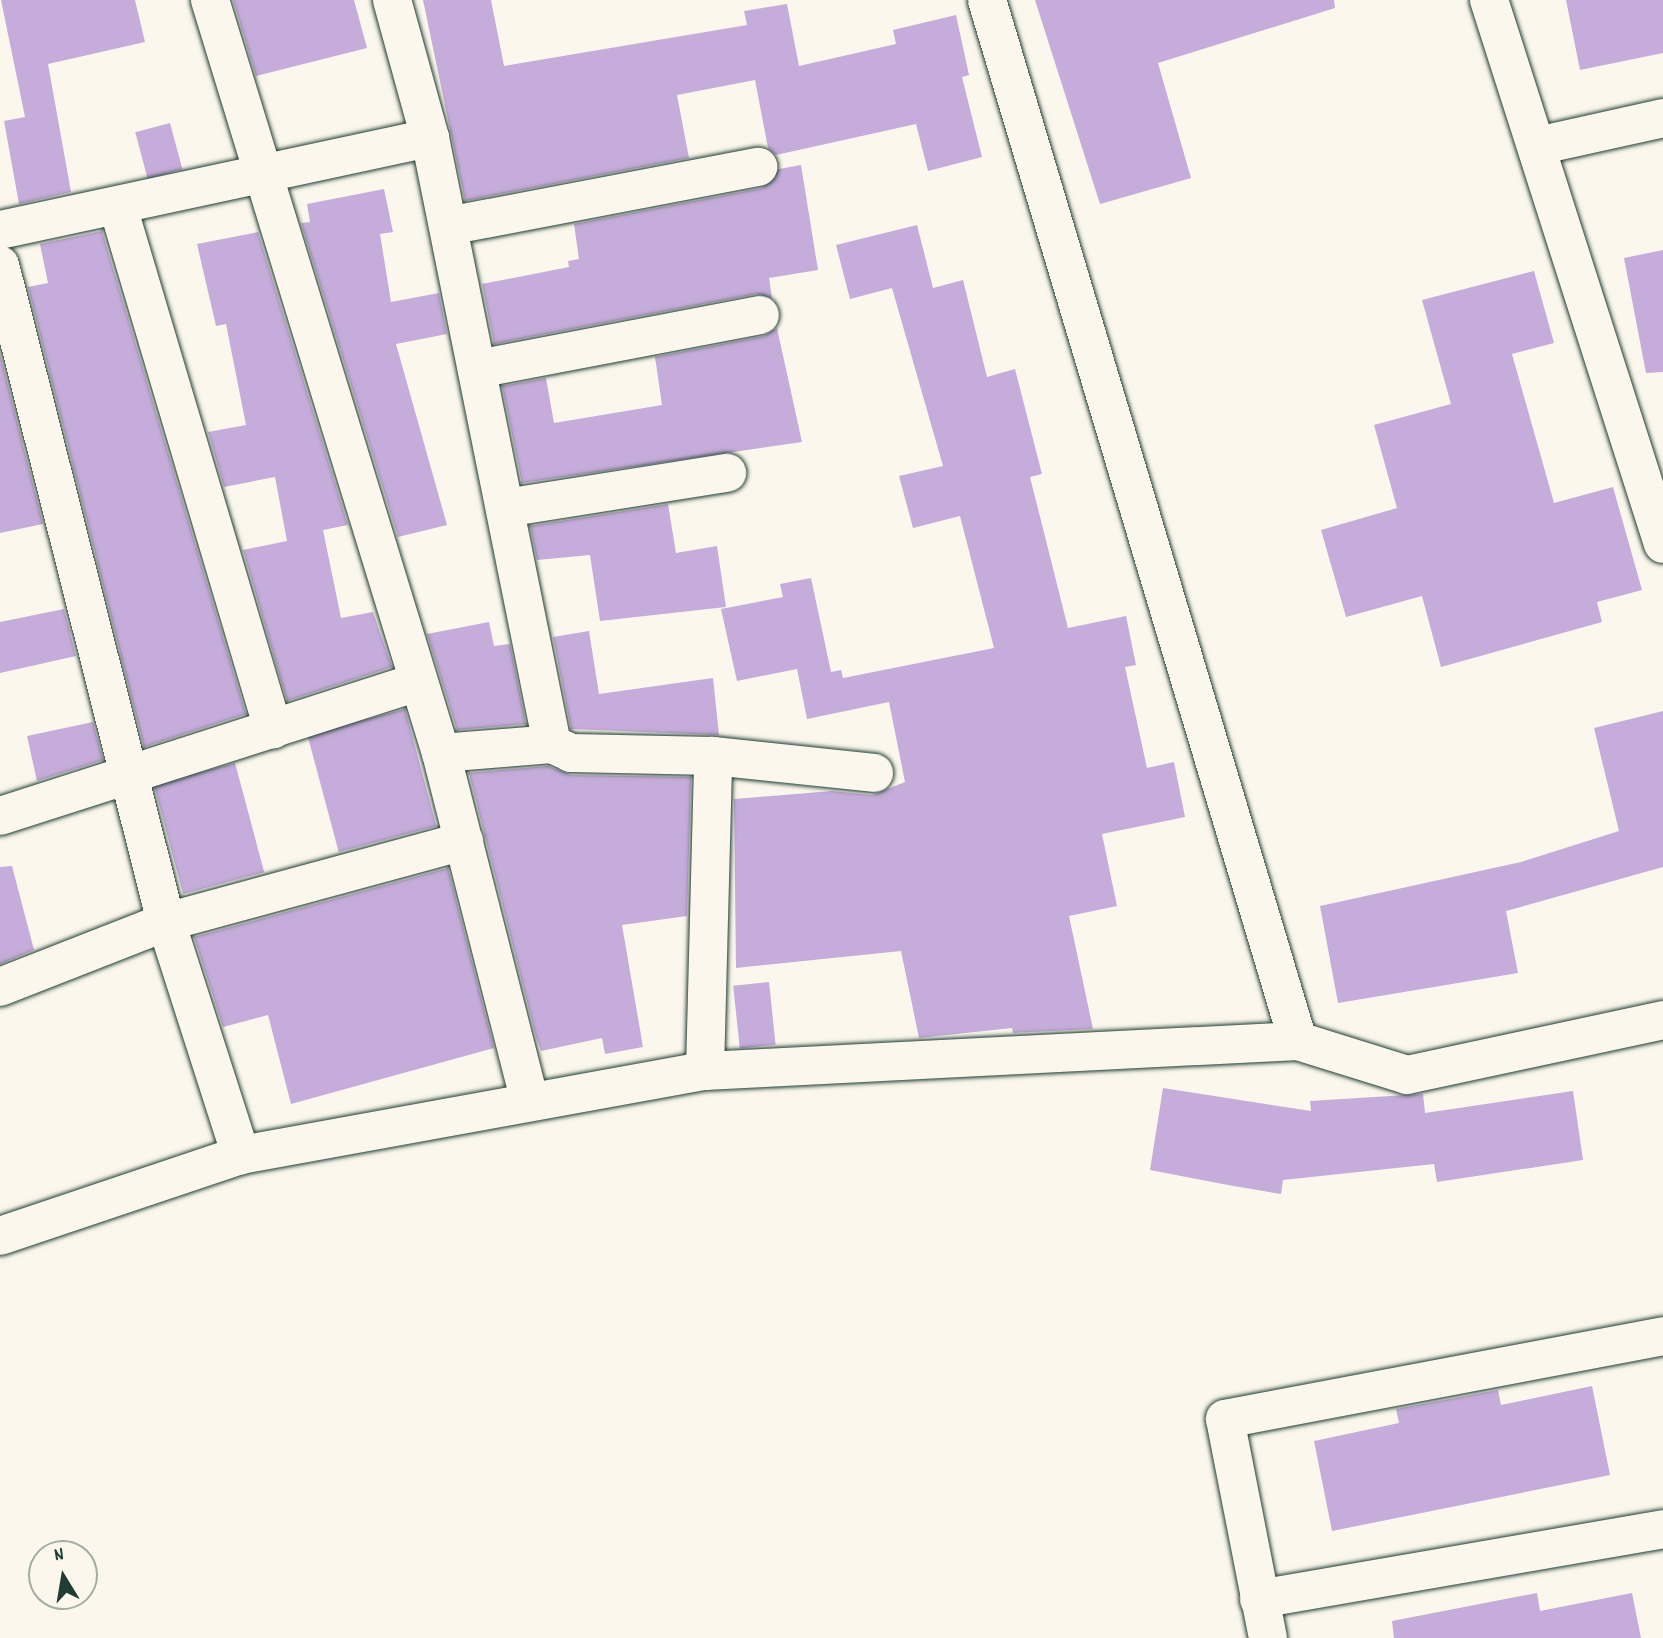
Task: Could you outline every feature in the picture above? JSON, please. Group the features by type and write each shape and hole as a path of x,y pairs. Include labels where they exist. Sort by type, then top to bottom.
{"street":[{"path":"210,0 417,682 441,753 530,1102"},
{"path":"392,0 430,138 552,744"},
{"path":"987,0 1298,1041"},
{"path":"1489,0 1663,544"},
{"path":"1537,145 1663,118"},
{"path":"0,230 264,177 430,138"},
{"path":"448,226 758,167"},
{"path":"118,207 273,729"},
{"path":"0,265 166,922 241,1155"},
{"path":"477,369 761,315"},
{"path":"505,508 727,473"},
{"path":"0,816 417,682"},
{"path":"441,753 552,744 571,753 713,756 874,773"},
{"path":"705,1071 713,756"},
{"path":"0,986 166,922 464,841"},
{"path":"0,1236 241,1155 705,1071 1298,1041 1407,1075 1663,1020"},
{"path":"1268,1638 1225,1419 1663,1336"},
{"path":"1259,1598 1663,1529"}],"building":[{"path":"1,0 135,0 145,42 48,64 71,192 19,204 4,121 25,117"},
{"path":"233,0 354,0 367,48 256,76"},
{"path":"423,0 491,0 504,66 747,25 744,11 787,4 799,66 896,44 893,30 956,15 969,75 962,77 982,157 928,171 916,124 776,155 768,148 755,80 677,95 689,158 465,201"},
{"path":"1035,0 1334,0 1335,8 1158,63 1191,178 1100,204"},
{"path":"1566,0 1663,0 1663,53 1580,70"},
{"path":"170,123 182,169 148,179 135,132"},
{"path":"801,165 818,270 769,278 772,298 756,294 494,344 482,284 569,267 568,261 579,259 574,224 762,188 779,169"},
{"path":"384,189 393,232 380,234 391,302 439,293 447,334 396,344 447,525 398,537 301,223 310,222 307,204"},
{"path":"917,225 933,288 963,280 987,377 1015,369 1042,474 1030,477 1068,628 1126,616 1136,665 1125,667 1147,768 1174,762 1185,817 1102,834 1117,906 1069,916 1093,1029 1013,1033 1012,1028 919,1038 901,951 736,968 734,799 832,791 872,795 905,782 889,702 807,719 797,669 737,681 721,609 783,597 780,584 811,578 831,672 841,670 843,678 994,648 960,516 913,528 899,476 943,466 892,288 850,299 836,245"},
{"path":"102,231 246,714 144,747 28,287 48,283 40,244"},
{"path":"258,232 348,525 323,530 341,618 373,612 392,667 287,701 243,550 287,541 275,477 224,487 208,432 246,425 226,324 216,326 197,244"},
{"path":"1663,250 1663,372 1646,373 1624,258"},
{"path":"1534,271 1554,343 1512,354 1554,503 1613,487 1642,590 1597,602 1602,622 1441,667 1422,596 1346,617 1321,530 1397,508 1374,425 1451,404 1422,300"},
{"path":"777,328 802,442 522,483 502,386 546,378 554,423 662,405 655,357 764,336"},
{"path":"0,354 43,524 0,533"},
{"path":"668,504 676,553 717,546 726,607 600,621 590,555 537,560 530,526"},
{"path":"64,609 76,656 0,673 0,622"},
{"path":"489,622 494,646 510,644 526,724 457,730 427,634"},
{"path":"589,631 599,694 713,678 719,735 571,729 553,637"},
{"path":"405,709 436,826 339,852 307,735"},
{"path":"1663,711 1663,867 1506,911 1518,973 1338,1003 1320,906 1521,862 1619,831 1594,728"},
{"path":"93,722 103,760 37,781 27,736"},
{"path":"235,763 264,872 183,894 154,785"},
{"path":"548,766 571,775 691,777 687,916 622,925 643,1047 605,1054 602,1038 541,1051 536,1037 469,773"},
{"path":"12,866 34,950 0,964 0,867"},
{"path":"448,868 494,1048 291,1104 268,1015 223,1027 194,937"},
{"path":"769,982 776,1045 740,1048 733,986"},
{"path":"1163,1088 1311,1111 1310,1101 1423,1094 1425,1113 1573,1091 1583,1160 1437,1182 1434,1164 1283,1180 1281,1194 1228,1185 1150,1170"},
{"path":"1592,1386 1610,1475 1332,1531 1314,1441 1399,1423 1396,1409 1498,1390 1501,1405"},
{"path":"1537,1593 1540,1611 1632,1593 1641,1638 1394,1638 1392,1621"}]}
